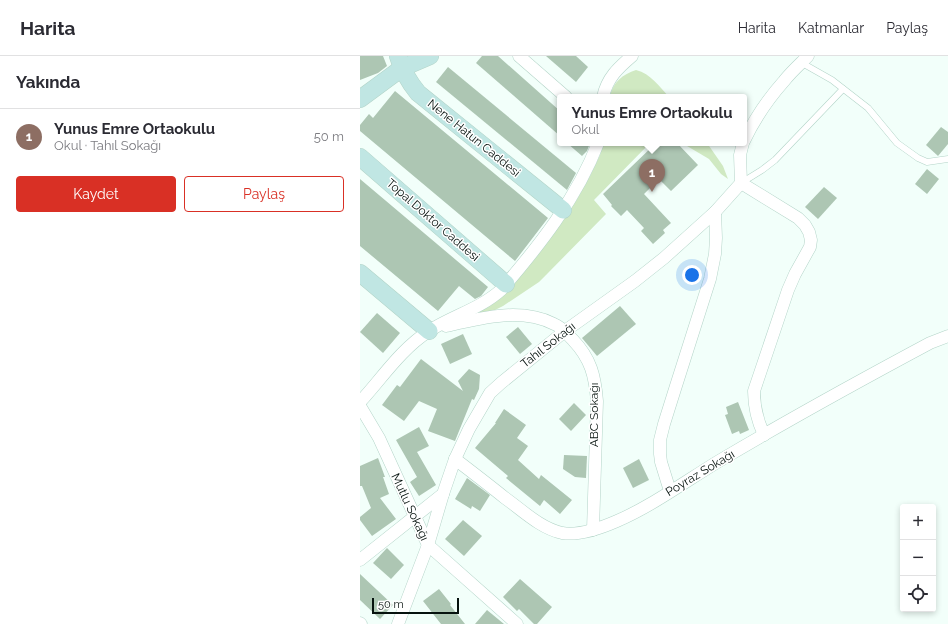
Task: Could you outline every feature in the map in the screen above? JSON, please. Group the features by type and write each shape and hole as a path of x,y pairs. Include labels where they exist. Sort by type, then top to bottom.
{"street":[{"path":"360,99 400,62 430,56"},
{"path":"519,56 563,94"},
{"path":"603,94 610,77 632,56"},
{"path":"747,136 769,100 784,81 805,59"},
{"name":"Nene Hatun Caddesi","path":"400,62 409,81 418,93 563,210"},
{"path":"360,402 404,351 429,331 492,298 506,284 563,210 584,177 597,146"},
{"path":"743,146 740,155 741,183 798,218 805,225 811,240 810,247 788,290 754,391 756,416 764,435"},
{"name":"Topal Doktor Caddesi","path":"360,157 506,284"},
{"name":"Tahıl Sokağı","path":"398,624 428,545 455,459 475,418 490,393 565,331 635,281 664,258 715,212 741,183"},
{"path":"670,491 661,462 660,440 710,279 715,254 715,212"},
{"path":"360,273 429,331"},
{"name":"ABC Sokağı","path":"429,331 484,317 520,315 555,324 565,331 580,346 589,361 596,383 597,401 593,530"},
{"name":"Poyraz Sokağı","path":"455,459 532,518 553,530 562,533 571,533 593,530 618,521 827,399 930,344 948,336"},
{"name":"Mutlu Sokağı","path":"360,406 379,438 428,545 517,624"},
{"path":"360,560 443,494"}],"lane":[{"path":"805,59 818,71 868,108 894,140 918,158 927,162 948,158"},
{"path":"741,183 775,160 843,89"}],"green space":[{"path":"636,70 646,74 666,94 611,94 616,83 627,74"},
{"path":"602,146 647,146 594,200 606,214 539,282 493,311 463,316 476,311 576,201 600,155"},
{"path":"687,146 709,146 723,166 728,179 721,174 709,159"}],"building":[{"path":"360,56 383,56 387,66 378,73 360,80"},
{"path":"482,56 498,56 557,108 557,133 476,63"},
{"path":"546,56 576,56 588,67 576,82"},
{"path":"448,67 576,173 567,190 436,82"},
{"path":"395,91 548,218 515,261 360,131 360,125 369,114 373,118"},
{"path":"941,127 948,132 948,144 938,156 926,145"},
{"path":"570,146 589,146 587,151 582,156"},
{"path":"653,146 680,146 698,165 671,191 659,179 644,194 671,223 663,230 665,233 653,244 641,231 644,228 627,210 621,216 611,206 612,205 603,194"},
{"path":"927,169 939,179 927,194 915,184"},
{"path":"360,179 488,287 481,296 475,299 459,286 438,311 360,246"},
{"path":"824,187 837,198 818,219 805,207"},
{"path":"620,306 636,324 597,356 582,338"},
{"path":"377,313 400,333 383,353 360,332"},
{"path":"518,327 532,344 520,354 506,337"},
{"path":"463,334 472,354 450,364 441,344"},
{"path":"421,359 463,391 458,381 469,369 480,375 479,389 474,400 472,399 455,441 428,431 437,409 419,401 404,421 382,405 397,385 400,387"},
{"path":"738,402 749,430 740,434 739,431 732,434 725,415 728,414 726,407"},
{"path":"574,403 586,415 571,431 559,419"},
{"path":"504,409 526,425 517,438 528,446 518,460 539,479 541,475 572,500 560,514 544,500 540,506 506,478 508,476 475,448 496,423"},
{"path":"419,427 429,446 417,452 436,485 419,496 410,482 417,477 396,440"},
{"path":"564,455 587,456 586,478 575,477 563,469"},
{"path":"378,458 389,494 380,498 396,519 372,536 360,520 360,517 371,508 362,486 360,486 360,466"},
{"path":"639,459 649,480 633,488 623,468"},
{"path":"467,478 490,495 480,511 472,506 471,509 455,499"},
{"path":"463,520 482,536 464,556 445,539"},
{"path":"387,548 404,565 391,579 373,563"},
{"path":"360,574 393,605 380,619 360,600"},
{"path":"520,579 552,607 537,624 534,624 519,609 517,611 503,597"},
{"path":"439,589 465,624 441,624 423,601"},
{"path":"487,610 504,624 475,624"}],"place":[{"name":"Yunus Emre Ortaokulu","path":"652,192"}]}
